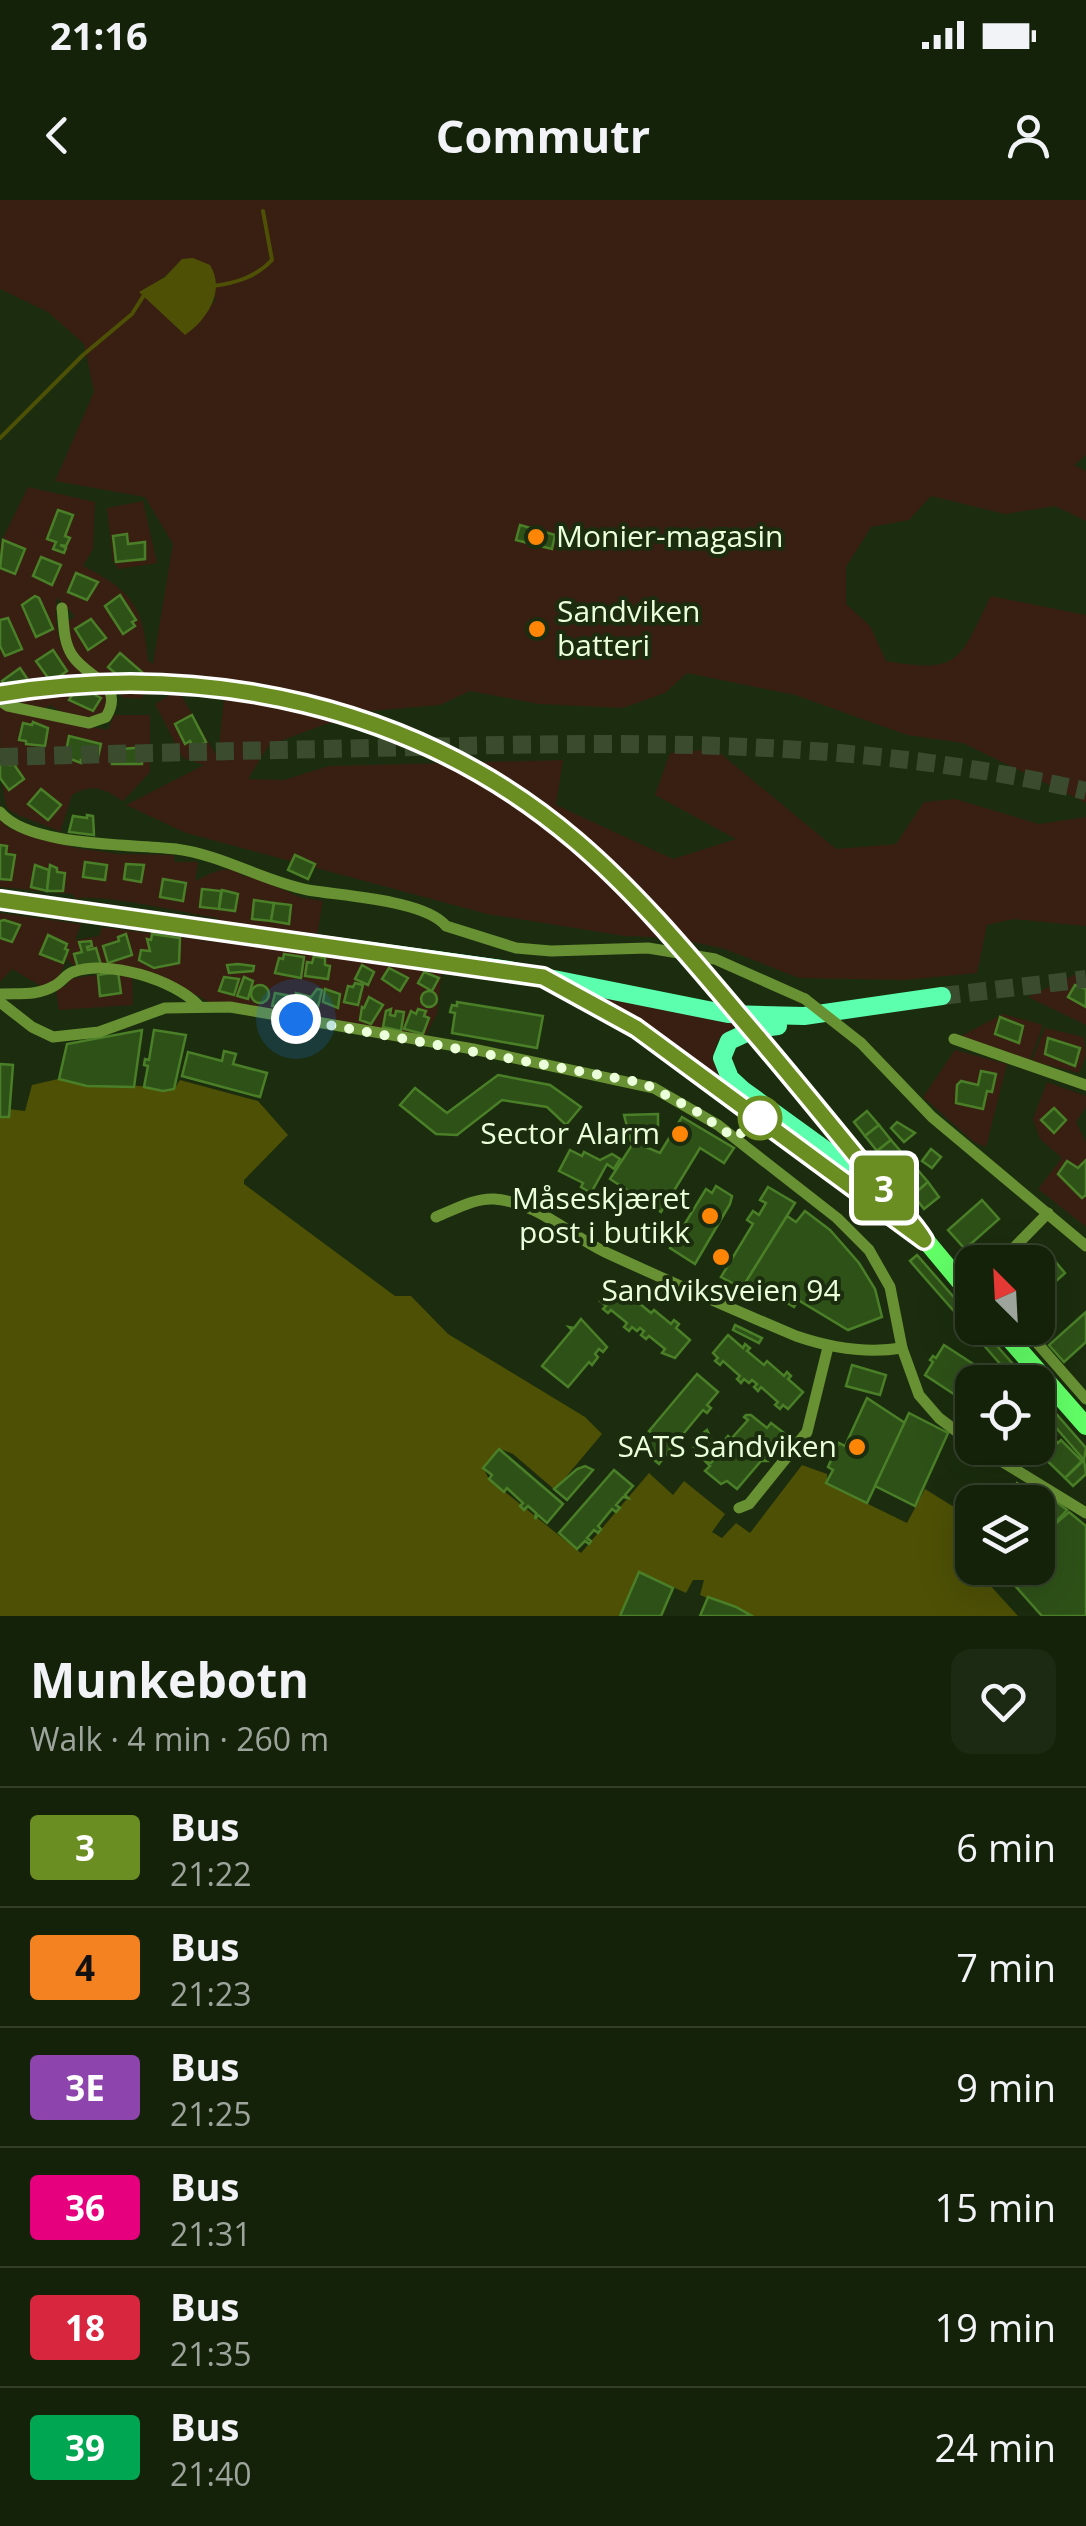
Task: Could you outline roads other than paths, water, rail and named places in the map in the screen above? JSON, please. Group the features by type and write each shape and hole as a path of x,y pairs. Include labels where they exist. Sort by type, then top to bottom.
{"highway":[{"path":"0,900 543,977 695,1008 765,1017 842,1013 942,996 900,1010 843,1021 755,1030 729,1041 724,1049 724,1068 743,1090 888,1195"},
{"path":"543,977 636,1028 924,1240"},
{"path":"767,1048 888,1195"}],"main road":[{"path":"888,1195 955,1276"},
{"path":"1015,1345 1086,1426"}],"street":[{"path":"0,700 8,706 89,723 106,717 113,706 111,693 72,654 66,641 62,608"},
{"path":"0,812 8,822 28,830 88,843 198,854 304,889 387,902 439,917 446,926 516,948 648,948 715,959 804,1000 861,1043 920,1106 1086,1246"},
{"path":"0,994 36,994 62,982 74,971 118,968 177,988 198,1006"},
{"path":"0,1002 43,1034 64,1037 99,1032 165,1008 198,1006 254,1011 472,1049 654,1088 714,1122 855,1234 876,1259 890,1287 911,1378 925,1404 955,1429"},
{"path":"954,1039 1086,1084"},
{"path":"436,1217 480,1200 504,1200 555,1221 604,1251 828,1347 885,1351 902,1348"},
{"path":"1017,1245 1048,1213"},
{"path":"1039,1345 1086,1398"},
{"path":"738,1508 750,1504 807,1432 828,1347"},
{"path":"1008,1465 1086,1513"}],"waterway":[{"path":"213,286 245,278 272,260 263,211"},
{"path":"0,438 83,355 132,314 144,295"}],"tunnel":[{"path":"0,694 84,684 167,684 248,692 327,710 403,737 476,773 545,818 611,872 672,935 767,1048"},
{"path":"0,757 502,745 752,747 918,761 1086,791"},
{"path":"942,996 1086,979"}],"place":[{"name":"Monier-magasin","path":"536,537"},
{"name":"Sandviken batteri","path":"537,629"},
{"name":"Sector Alarm","path":"680,1134"},
{"name":"Måseskjæret post i butikk","path":"710,1216"},
{"name":"Sandviksveien 94","path":"721,1257"},
{"name":"SATS Sandviken","path":"857,1447"}]}
